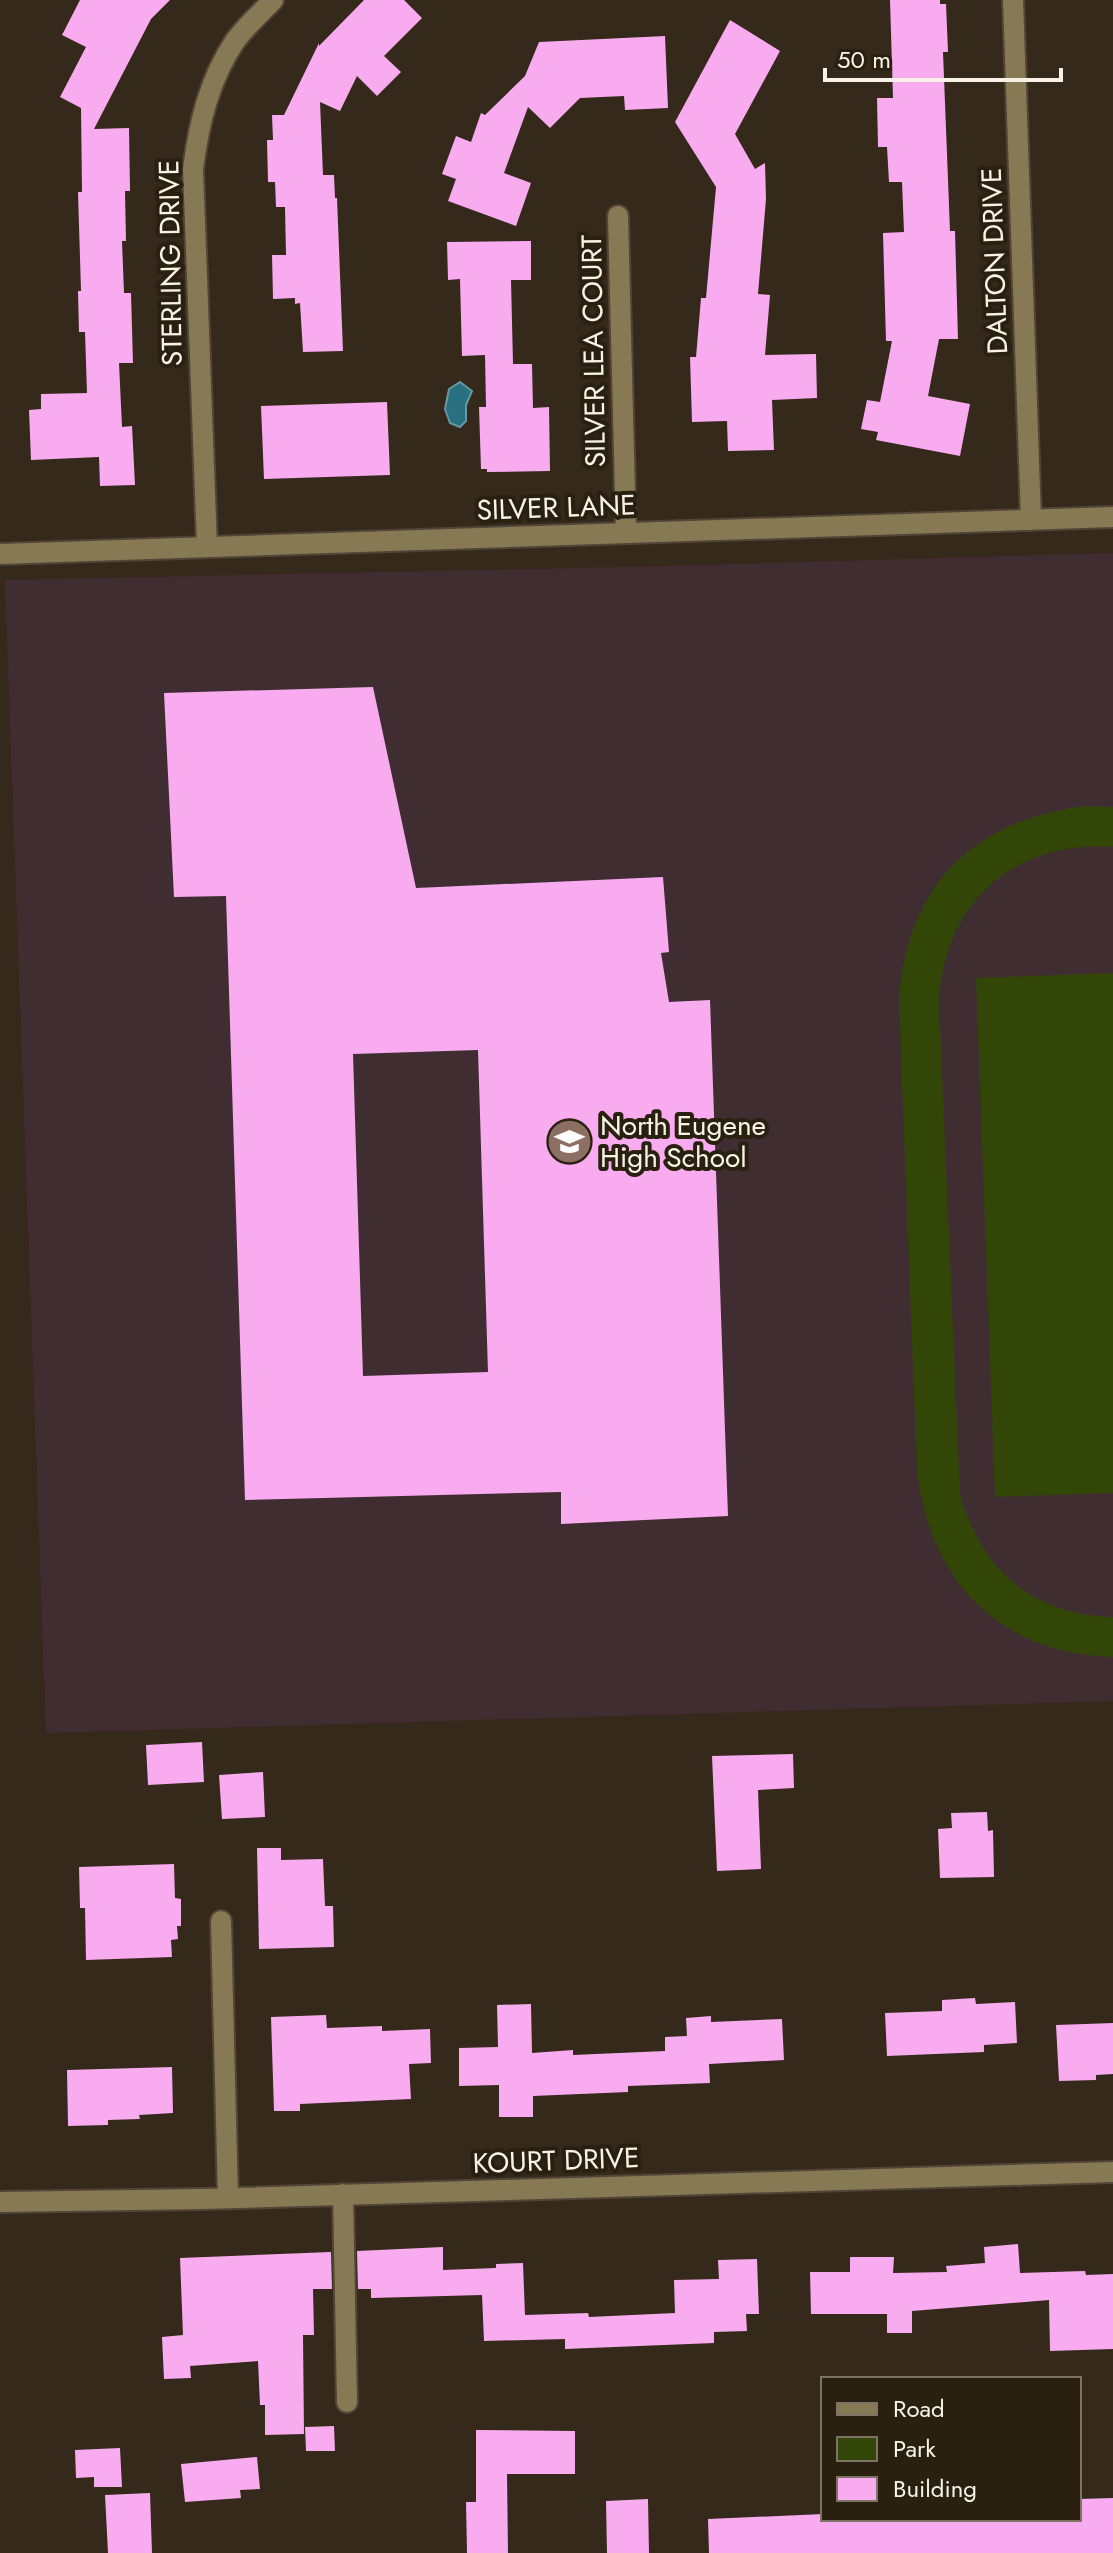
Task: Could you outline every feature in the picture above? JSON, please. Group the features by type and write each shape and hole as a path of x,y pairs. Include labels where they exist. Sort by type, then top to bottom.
{"street":[{"name":"STERLING DRIVE","path":"207,547 193,169 199,125 218,70 237,39 273,0"},
{"name":"DALTON DRIVE","path":"1013,0 1031,520"},
{"name":"SILVER LEA COURT","path":"618,216 626,532"},
{"name":"SILVER LANE","path":"0,554 1113,517"},
{"path":"221,1921 228,2198"},
{"name":"KOURT DRIVE","path":"0,2202 1113,2172"},
{"path":"343,2194 347,2402"}],"shaded area":[{"name":"North Eugene High School","path":"1113,553 1113,1701 46,1733 5,580"}],"green space":[{"path":"1086,806 1113,807 1113,847 1077,848 1044,854 1015,867 990,885 969,908 954,936 944,968 939,1003 960,1494 969,1521 982,1545 1014,1583 1058,1608 1113,1617 1113,1657 1072,1652 1036,1642 1005,1626 978,1605 955,1578 938,1547 925,1512 917,1472 899,1004 904,963 915,926 930,894 952,867 978,844 1009,827 1045,814"},
{"path":"1113,973 1113,1493 995,1497 976,978"}],"water":[{"path":"460,382 472,391 466,405 466,421 460,427 450,423 445,409 449,389"}],"building":[{"path":"80,0 170,0 151,19 94,129 129,128 130,191 125,191 126,241 122,241 124,293 131,293 133,363 119,363 122,427 132,426 135,485 100,486 99,457 31,460 29,410 41,409 41,394 87,393 85,332 79,332 78,291 81,291 78,192 82,192 81,108 60,97 86,47 62,35"},
{"path":"364,0 404,0 422,18 384,56 401,72 377,96 357,76 340,111 320,102 323,175 334,175 337,198 343,351 303,352 300,303 295,304 295,298 273,299 272,255 286,255 285,207 276,207 275,182 268,182 267,140 273,140 272,115 284,115 319,43 319,46"},
{"path":"890,0 940,0 940,4 946,4 948,52 943,52 950,231 955,231 958,339 939,339 928,396 970,404 960,456 876,440 878,432 861,429 867,400 880,402 892,341 886,341 883,233 904,232 902,182 889,182 887,147 878,147 877,98 893,98"},
{"path":"730,20 780,51 735,134 755,169 765,163 766,199 758,294 770,295 765,355 816,354 817,398 772,400 774,450 728,451 727,421 692,422 690,357 696,357 701,298 706,298 716,187 675,122"},
{"path":"665,36 668,108 625,110 624,96 580,98 550,128 528,107 504,173 531,183 516,226 448,201 456,179 442,174 456,136 471,142 481,113 485,115 525,76 539,42"},
{"path":"531,241 531,280 511,280 513,364 532,364 533,408 549,407 550,471 487,472 487,469 481,469 479,407 486,407 485,355 462,356 460,279 448,280 447,242"},
{"path":"387,402 390,475 264,479 261,406"},
{"name":"North Eugene High School","path":"373,687 416,888 663,877 669,952 661,953 669,1002 710,1000 728,1516 561,1524 561,1492 245,1500 226,896 174,897 164,693","holes":["478,1050 488,1372 363,1376 353,1054"]},
{"path":"202,1742 204,1782 148,1785 146,1745"},
{"path":"793,1754 794,1788 758,1790 761,1869 717,1871 712,1756"},
{"path":"263,1772 265,1817 222,1819 219,1775"},
{"path":"987,1812 988,1831 993,1830 994,1877 940,1878 938,1829 952,1828 951,1813"},
{"path":"257,1848 281,1848 281,1860 323,1859 325,1906 333,1906 334,1947 259,1949"},
{"path":"174,1864 175,1898 181,1899 181,1926 177,1926 178,1939 171,1940 172,1957 86,1960 85,1908 80,1908 79,1867"},
{"path":"975,1998 976,2004 1015,2002 1017,2043 984,2045 984,2052 887,2056 885,2013 942,2011 942,2000"},
{"path":"531,2004 532,2053 573,2050 573,2055 665,2051 665,2037 687,2036 686,2018 711,2016 711,2022 782,2019 784,2060 709,2064 710,2083 628,2086 628,2092 533,2096 533,2117 499,2117 499,2085 459,2086 459,2048 498,2047 497,2005"},
{"path":"326,2015 327,2028 382,2026 382,2031 430,2029 431,2063 409,2064 411,2099 300,2104 300,2111 274,2111 271,2017"},
{"path":"1113,2023 1113,2074 1096,2075 1096,2080 1059,2081 1056,2025"},
{"path":"172,2067 173,2113 139,2115 140,2119 108,2120 108,2125 68,2126 67,2070"},
{"path":"1018,2244 1020,2273 1085,2271 1086,2275 1113,2274 1113,2349 1050,2351 1049,2300 912,2311 912,2333 887,2333 887,2314 811,2314 810,2272 850,2272 850,2257 894,2257 893,2273 947,2272 946,2266 985,2263 984,2247"},
{"path":"443,2247 443,2270 496,2268 496,2264 523,2263 525,2315 588,2313 589,2317 675,2313 674,2280 719,2279 718,2260 757,2259 759,2314 746,2314 747,2331 714,2332 714,2343 565,2349 565,2339 484,2341 482,2295 371,2298 371,2289 358,2289 357,2251"},
{"path":"331,2252 332,2289 313,2289 314,2335 303,2335 304,2434 265,2435 265,2405 260,2405 258,2361 190,2366 191,2378 164,2379 162,2337 183,2335 180,2258"},
{"path":"334,2426 335,2451 306,2451 305,2427"},
{"path":"476,2430 575,2431 575,2474 507,2474 508,2553 467,2553 466,2502 476,2502"},
{"path":"120,2448 122,2487 94,2487 94,2477 76,2478 75,2450"},
{"path":"257,2457 260,2489 240,2490 241,2498 185,2502 181,2464"},
{"path":"150,2493 152,2553 108,2553 105,2495"},
{"path":"1113,2498 1113,2553 709,2553 708,2519 821,2514 821,2521 1081,2521 1081,2499"},
{"path":"648,2499 649,2553 607,2553 606,2501"}],"place":[{"name":"North Eugene High School","path":"569,1141"}]}
